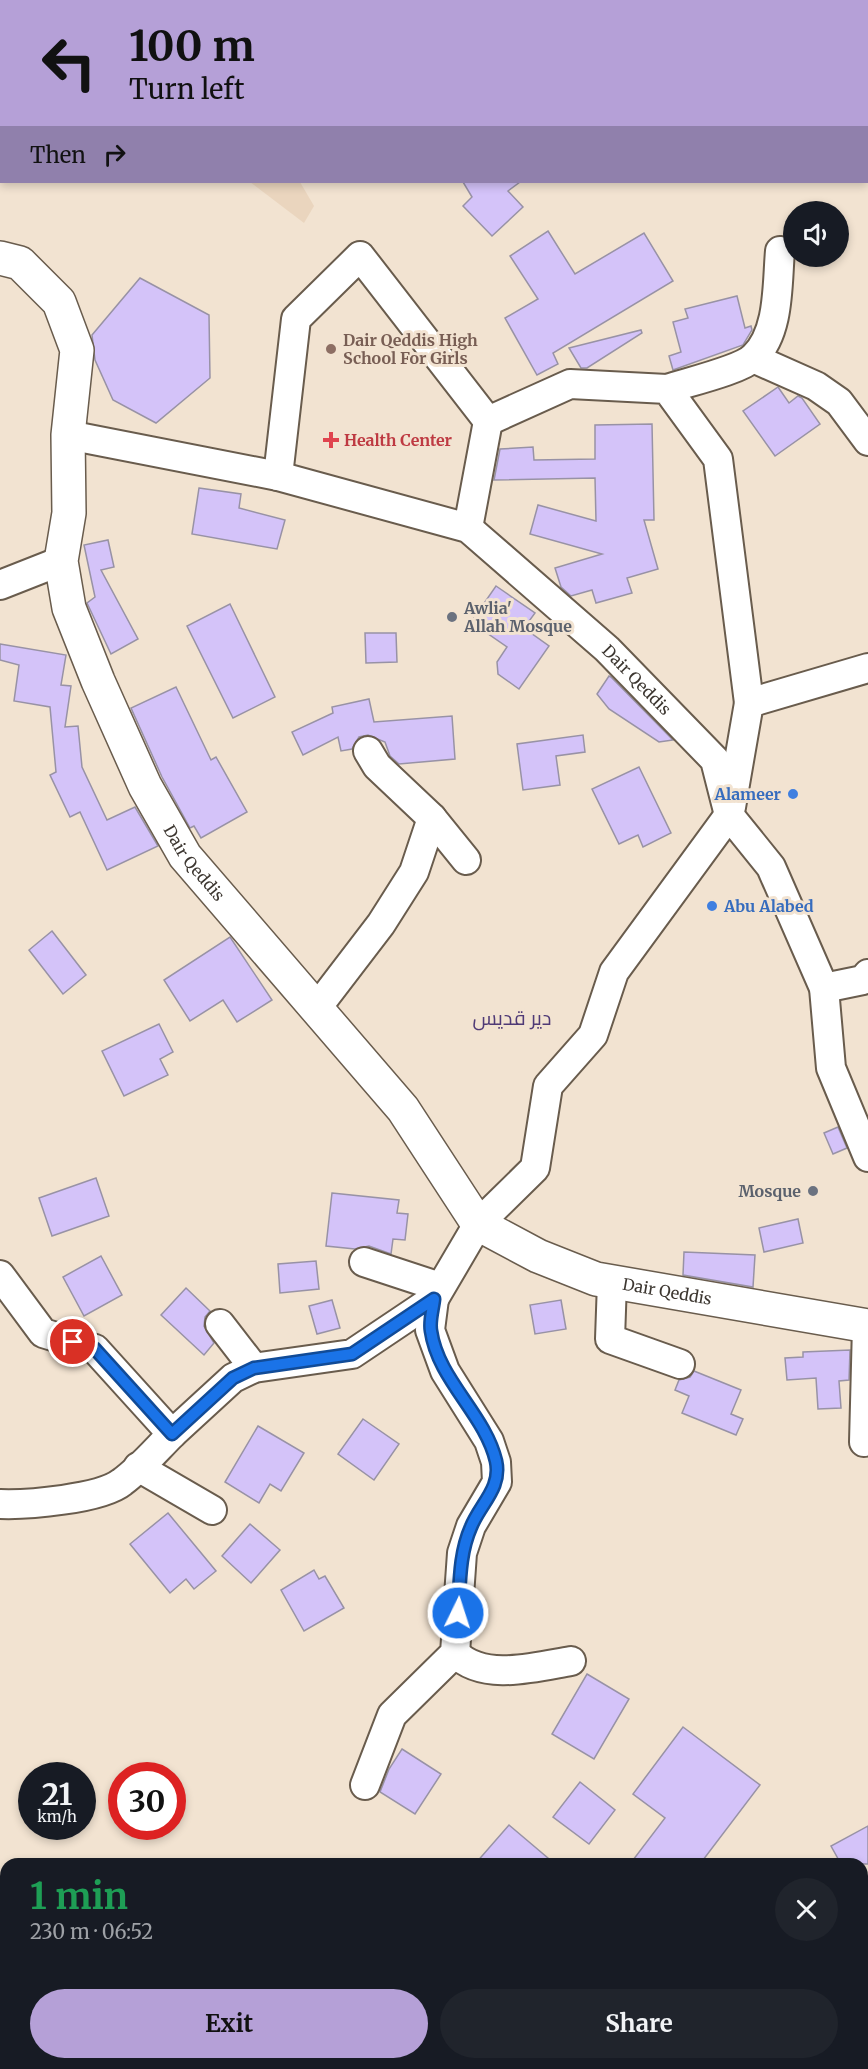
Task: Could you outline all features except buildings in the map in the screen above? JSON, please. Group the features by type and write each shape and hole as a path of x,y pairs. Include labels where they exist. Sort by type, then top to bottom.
{"main road":[{"name":"Dair Qeddis","path":"0,258 20,263 59,302 77,350 68,435 69,513 61,561 69,608 98,681 157,806 185,856 403,1109 478,1224 538,1257 596,1279 868,1326"}],"street":[{"path":"488,421 570,384 668,388 739,366 753,358 766,342 775,308 780,251"},
{"path":"278,476 296,319 360,256 488,421 468,528"},
{"path":"753,358 816,386 839,402 868,441"},
{"path":"364,1785 392,1715 455,1653 462,1553 471,1526 497,1482 496,1462 489,1441 445,1371 430,1330 437,1293 478,1224 535,1168 548,1086 593,1035 615,972 729,815 749,703 718,459 668,388"},
{"name":"Dair Qeddis","path":"68,435 278,476 468,528 607,649 715,760 729,815 771,867 824,988 831,1068 868,1157"},
{"path":"0,585 61,561"},
{"path":"749,703 868,669"},
{"path":"368,751 377,766 432,818 466,860"},
{"path":"316,1010 381,924 414,872 432,818"},
{"path":"824,988 863,980 868,974"},
{"path":"364,1262 437,1293"},
{"path":"0,1275 44,1333 95,1349 172,1434"},
{"path":"612,1282 610,1339 680,1364"},
{"path":"0,1504 88,1496 121,1483 233,1378 254,1368 352,1354 437,1293"},
{"path":"219,1324 254,1368"},
{"path":"864,1442 868,1326"},
{"path":"138,1467 212,1510"},
{"path":"455,1653 467,1665 516,1670 571,1661"}],"shaded area":[{"path":"251,183 301,183 314,206 304,223"}],"place":[{"name":"Dair Qeddis High School For Girls","path":"331,349"},
{"name":"Health Center","path":"331,440"},
{"name":"Awlia' Allah Mosque","path":"452,617"},
{"name":"Alameer","path":"793,794"},
{"name":"Abu Alabed","path":"712,906"},
{"name":"Mosque","path":"813,1191"}],"district":[{"name":"دير قديس","path":"512,1017"}],"route":[{"path":"73,1342 95,1349 172,1434 233,1378 254,1368 352,1354 434,1299 430,1330 445,1371 489,1441 496,1462 497,1482 471,1526 462,1553 458,1613"}]}
